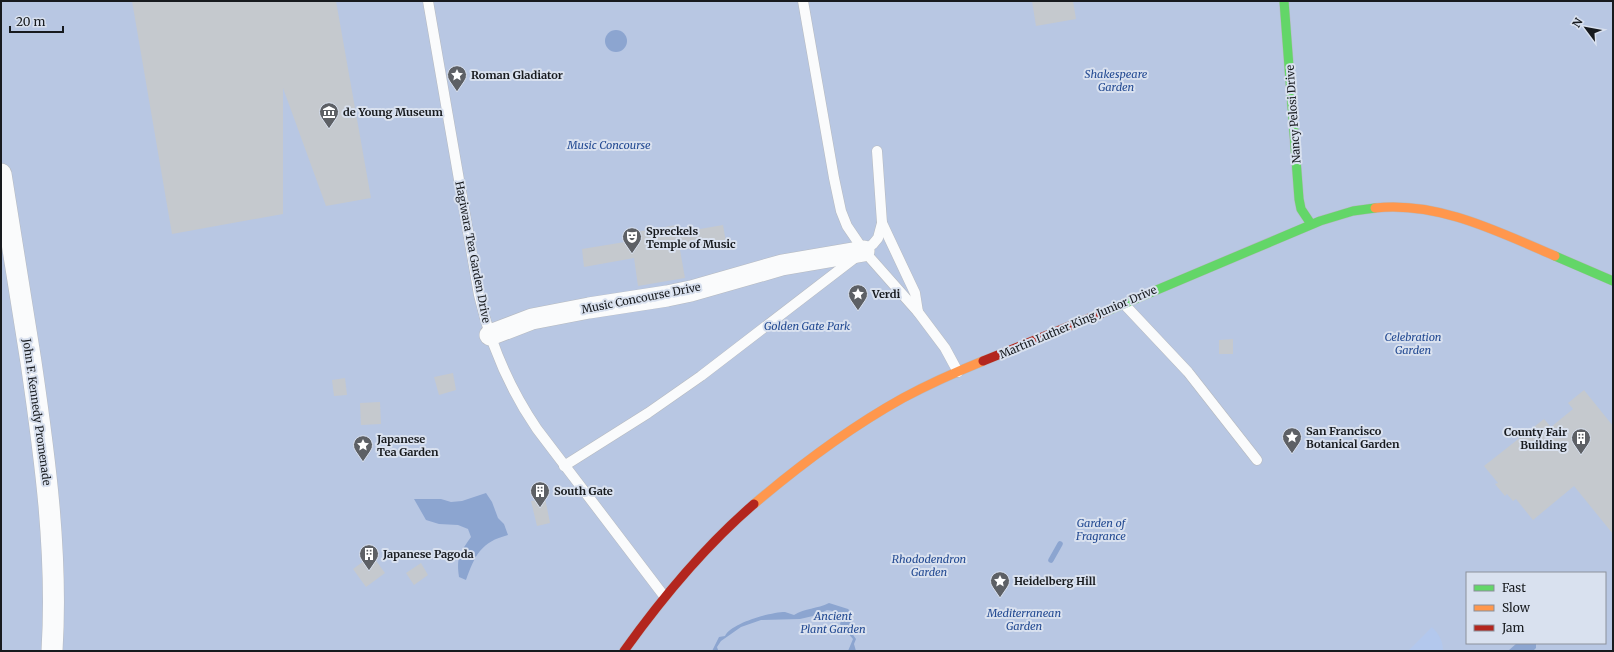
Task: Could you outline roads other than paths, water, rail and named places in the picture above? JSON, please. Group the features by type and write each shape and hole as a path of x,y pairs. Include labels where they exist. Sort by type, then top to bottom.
{"street":[{"name":"Nancy Pelosi Drive","path":"1284,1 1299,199 1301,209 1311,224"},
{"name":"John F. Kennedy Promenade","path":"1,174 37,404 48,498 54,592 52,651"},
{"name":"Martin Luther King Junior Drive","path":"624,651 664,596 725,531 766,494 806,462 850,430 903,398 958,372 1283,238 1311,224 1337,215 1363,209 1398,206 1425,208 1456,216 1613,281"},
{"name":"Music Concourse Drive","path":"490,335 532,319 667,296 691,291 782,265 864,251"}],"lane":[{"name":"Hagiwara Tea Garden Drive","path":"428,1 476,277 490,335 503,370 519,401 537,429 664,596"},
{"path":"803,1 834,178 841,211 846,226 864,251 918,312 945,348 958,372"},
{"path":"564,466 648,413 701,376 873,244 878,238 882,223 877,151"},
{"path":"882,223 915,293 918,312"},
{"path":"1124,304 1188,372 1257,460"}],"waterway":[{"path":"1051,560 1060,544"}],"place":[{"name":"Roman Gladiator","path":"457,92"},
{"name":"de Young Museum","path":"329,129"},
{"name":"Spreckels Temple of Music","path":"632,254"},
{"name":"Verdi","path":"858,311"},
{"name":"San Francisco Botanical Garden","path":"1292,454"},
{"name":"County Fair Building","path":"1581,455"},
{"name":"Japanese Tea Garden","path":"363,462"},
{"name":"South Gate","path":"540,508"},
{"name":"Japanese Pagoda","path":"369,571"},
{"name":"Heidelberg Hill","path":"1000,598"}],"park label":[{"name":"Shakespeare Garden","path":"1116,80"},
{"name":"Music Concourse","path":"609,145"},
{"name":"Golden Gate Park","path":"807,326"},
{"name":"Celebration Garden","path":"1413,343"},
{"name":"Garden of Fragrance","path":"1101,529"},
{"name":"Rhododendron Garden","path":"929,565"},
{"name":"Mediterranean Garden","path":"1024,619"},
{"name":"Ancient Plant Garden","path":"833,622"}]}
